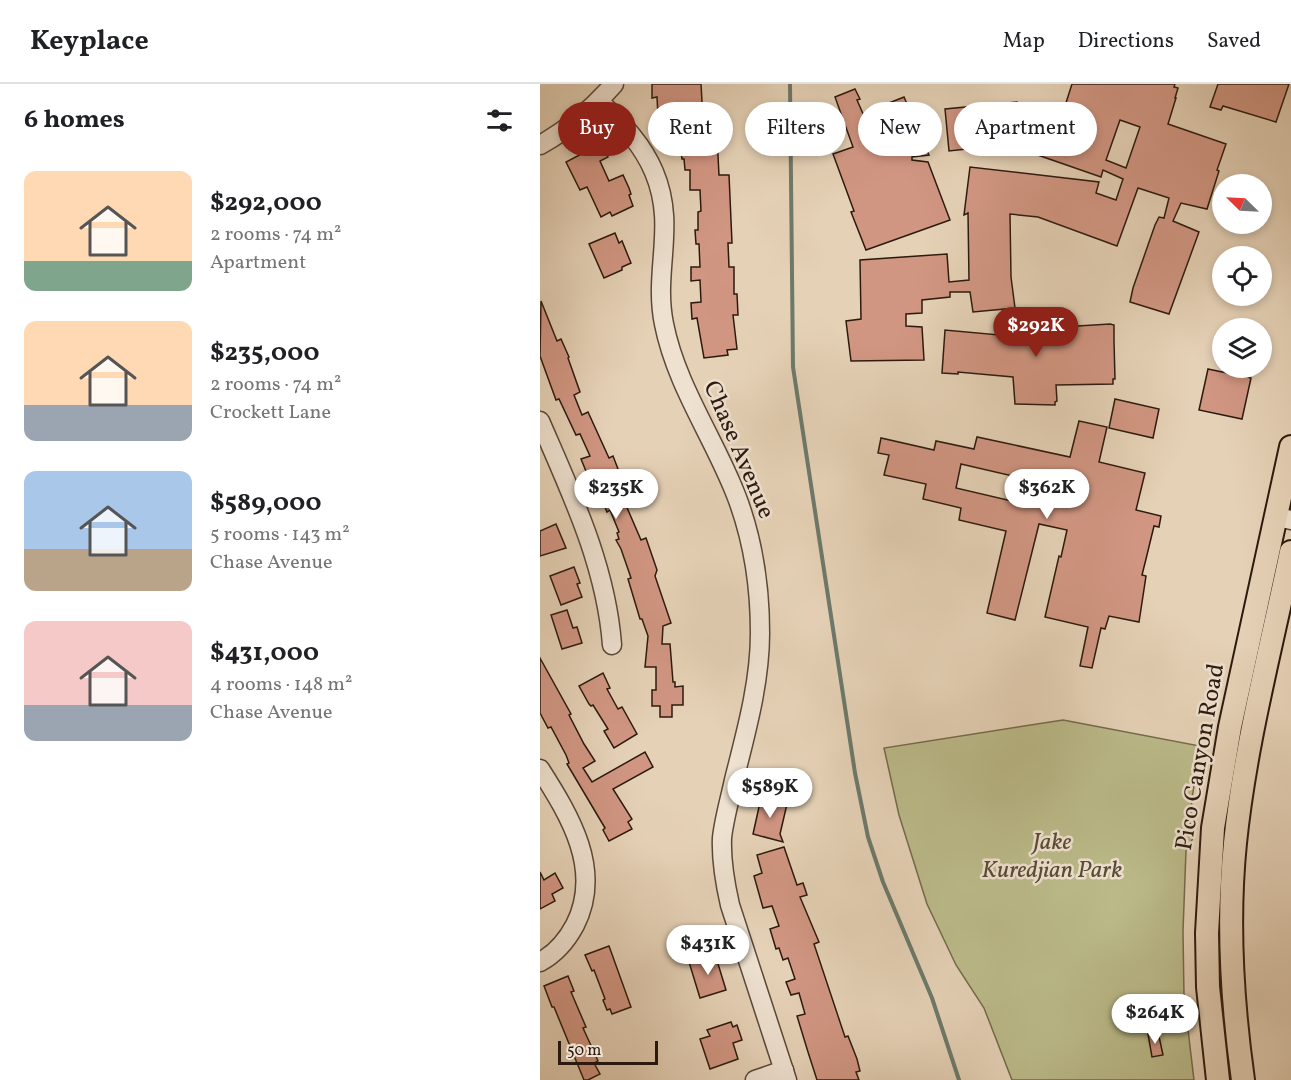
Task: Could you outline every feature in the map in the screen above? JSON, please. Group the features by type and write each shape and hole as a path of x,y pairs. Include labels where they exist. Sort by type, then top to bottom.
{"main road":[{"name":"Pico Canyon Road","path":"1218,1080 1208,987 1207,944 1213,828 1230,727 1283,519 1291,447"},
{"name":"Pico Canyon Road","path":"1243,1080 1233,1001 1231,945 1235,844 1251,741 1291,552"}],"street":[{"path":"540,145 571,126 614,84"},
{"name":"Chase Avenue","path":"599,101 634,137 657,180 664,208 666,230 660,304 669,347 735,493 751,542 759,604 759,663 750,713 726,815 722,861 730,905 785,1075"},
{"path":"540,421 593,553 608,606 612,645"},
{"path":"540,769 568,815 579,840 585,860 585,878 580,916 557,951 540,962"},
{"path":"755,1080 785,1075"}],"green space":[{"name":"Jake Kuredjian Park","path":"1063,720 1200,746 1190,823 1193,838 1186,851 1183,931 1184,996 1194,1080 1012,1080 984,1008 956,965 927,904 899,815 884,748"}],"building":[{"path":"652,84 701,84 702,102 657,102 657,97 652,98"},
{"path":"1072,84 1175,84 1174,87 1178,88 1168,124 1226,144 1217,170 1218,174 1212,174 1212,193 1207,209 1181,203 1173,221 1199,232 1169,314 1130,302 1155,225 1159,217 1164,218 1169,198 1138,188 1117,246 1038,217 1010,214 1011,277 1015,308 973,312 970,292 950,292 950,297 922,300 922,313 906,314 906,326 922,327 924,360 851,361 846,321 861,319 860,260 947,254 949,282 969,280 968,213 964,215 970,167 1099,182 1096,193 1116,200 1123,179 1103,170 1101,177 1041,156 1097,156 1097,102 1066,102","holes":["1120,120 1140,127 1126,168 1106,160"]},
{"path":"1218,84 1289,84 1276,122 1223,106 1221,110 1210,107"},
{"path":"855,89 860,99 857,100 858,156 920,156 912,157 912,160 928,162 950,220 866,250 851,212 854,211 834,156 846,156 846,149 853,147 846,128 846,102 837,102 835,97"},
{"path":"904,97 906,102 892,102"},
{"path":"954,108 954,150 949,151 945,109"},
{"path":"577,156 608,156 600,161 609,181 623,175 633,206 612,216 610,212 601,217 587,187 580,190 566,162"},
{"path":"682,156 718,156 719,175 729,175 732,243 728,243 729,267 734,267 734,294 737,294 738,315 733,315 737,349 727,350 728,355 704,358 697,318 692,319 691,303 701,302 700,280 691,281 691,267 700,267 699,244 696,244 695,230 698,230 698,212 701,211 700,190 690,190 690,170 685,170 684,159"},
{"path":"615,233 619,243 622,241 631,263 604,278 589,244"},
{"path":"541,301 557,341 561,339 569,357 580,392 574,395 582,415 588,412 609,458 613,456 618,469 612,472 621,493 626,491 630,500 625,503 641,540 646,538 657,570 655,576 671,623 663,626 662,644 670,644 675,687 683,686 683,705 672,705 672,717 660,717 660,706 652,706 652,690 656,690 656,667 645,667 648,636 642,619 640,619 628,579 631,578 630,575 616,540 619,539 617,533 619,532 610,510 607,512 591,474 588,476 581,459 590,456 580,434 576,435 559,399 556,400 540,356"},
{"path":"1114,325 1115,379 1113,379 1113,384 1056,385 1055,405 1015,404 1013,377 958,372 958,374 942,373 945,330 1010,336 1013,330"},
{"path":"1208,369 1212,370 1212,378 1251,378 1242,419 1199,410"},
{"path":"1115,399 1159,409 1153,438 1109,428"},
{"path":"1079,421 1107,427 1099,462 1145,473 1136,510 1161,516 1159,527 1154,526 1142,575 1146,576 1139,622 1109,616 1105,629 1101,628 1092,668 1080,666 1088,627 1045,617 1067,530 1039,524 1015,620 987,613 1006,531 959,520 961,508 923,499 926,484 884,475 889,455 878,453 881,438 934,450 936,441 974,449 977,437 1070,457","holes":["961,464 1038,482 1033,506 956,488"]},
{"path":"556,524 566,548 540,556 540,531"},
{"path":"574,567 582,597 561,605 550,576"},
{"path":"567,610 573,628 577,627 582,643 562,649 551,615"},
{"path":"540,658 595,761 583,768 592,782 645,752 653,767 613,789 632,819 628,822 632,829 609,841 603,830 605,828 567,764 569,763 566,755 551,727 548,728 540,713"},
{"path":"603,673 610,688 607,689 618,709 622,707 637,734 614,748 604,731 608,729 579,686"},
{"path":"761,798 787,804 780,834 783,842 753,834"},
{"path":"784,847 797,885 803,883 807,895 800,897 819,942 814,944 845,1037 848,1036 857,1059 860,1071 856,1072 859,1080 817,1080 797,1016 805,1014 799,993 791,995 786,982 795,979 788,958 783,960 779,948 776,949 770,929 779,926 772,906 763,908 754,876 762,873 757,855"},
{"path":"540,872 544,880 555,873 563,888 552,894 555,901 540,909"},
{"path":"609,946 631,1007 612,1014 610,1009 607,1010 594,970 592,971 585,955"},
{"path":"715,954 726,990 700,998 689,962"},
{"path":"568,976 574,991 571,992 586,1027 583,1028 598,1061 594,1063 600,1074 588,1080 584,1080 544,986"},
{"path":"731,1022 733,1027 737,1025 742,1040 733,1043 738,1059 710,1069 700,1039 710,1036 707,1030"},
{"path":"1158,1032 1163,1055 1152,1057 1148,1034"}],"waterway":[{"path":"790,84 793,367 855,773 868,837 883,882 932,998 959,1080"}]}
